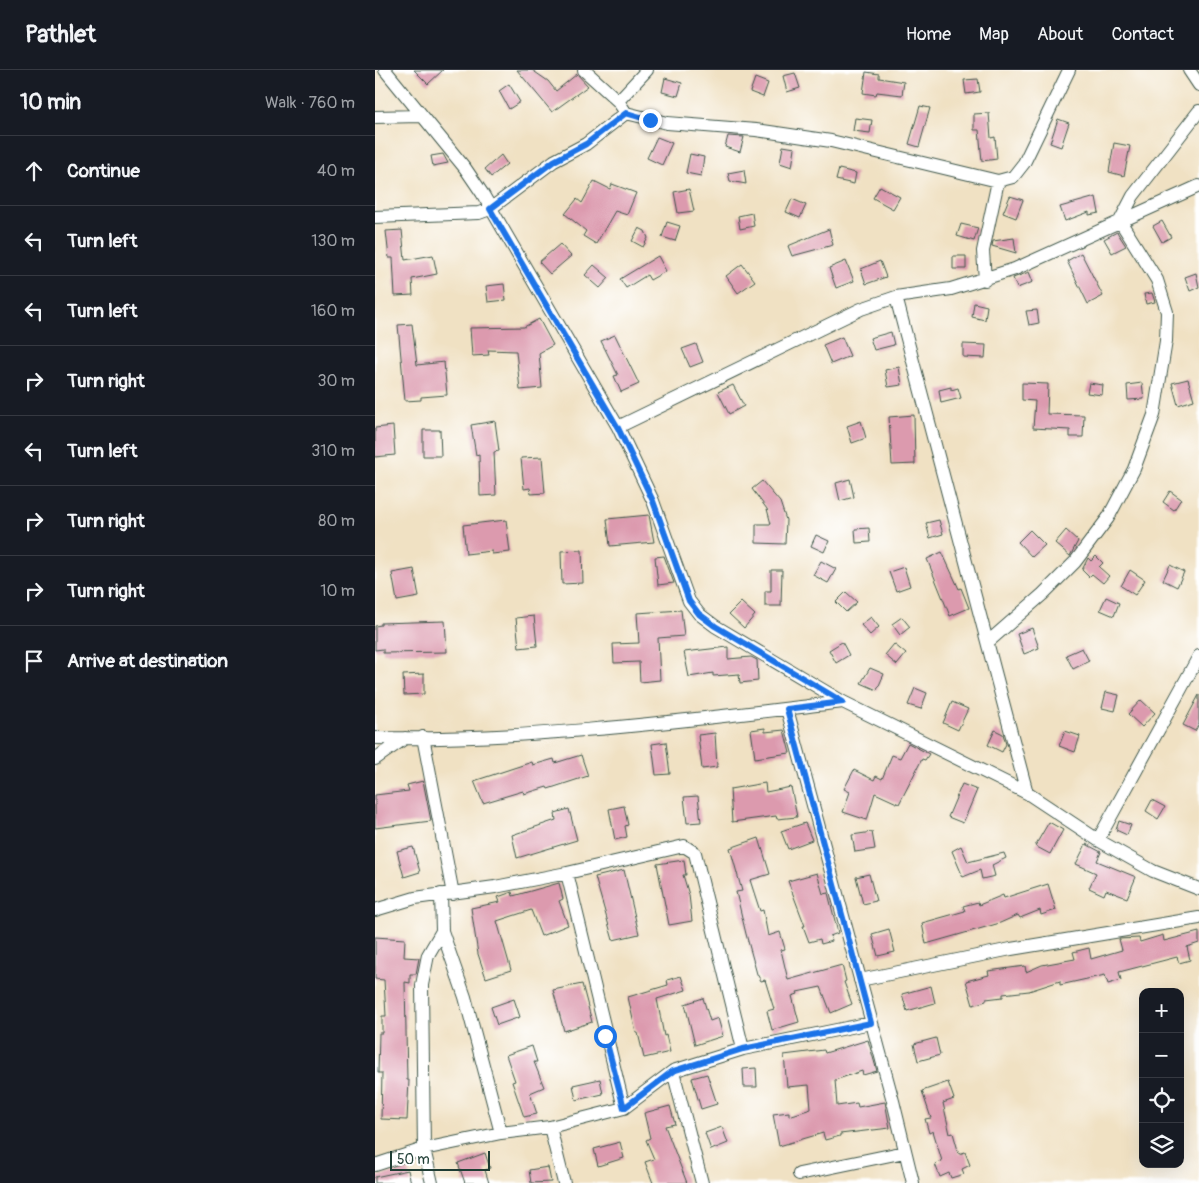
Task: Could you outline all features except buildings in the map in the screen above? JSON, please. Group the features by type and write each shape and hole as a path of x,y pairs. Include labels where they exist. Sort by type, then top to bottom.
{"street":[{"path":"385,70 420,116 465,168 618,428 653,501 689,601 699,614 715,626 843,702 1027,793 1098,840 1153,871 1199,889"},
{"path":"584,70 618,101 626,113 667,123 756,130 831,141 998,180 1013,177 1024,163 1069,70"},
{"path":"618,101 647,70"},
{"path":"1189,70 1199,85"},
{"path":"1120,221 1133,196 1199,111"},
{"path":"375,217 469,213 490,209 554,161 586,144 626,113"},
{"path":"375,117 420,116"},
{"path":"985,280 983,251 998,180"},
{"path":"618,428 861,308 896,297 951,289 985,280 1015,269 1199,186"},
{"path":"988,642 1043,594 1075,562 1108,518 1134,470 1154,415 1166,341 1167,312 1157,280 1120,221"},
{"path":"896,297 1027,793"},
{"path":"1098,840 1199,656"},
{"path":"375,738 574,730 843,702"},
{"path":"787,709 913,1183"},
{"path":"423,737 447,894 442,931 429,955 423,985 424,1149 432,1183"},
{"path":"375,759 405,738"},
{"path":"375,910 415,898 567,873 684,846 691,848 695,853 743,1049"},
{"path":"567,873 624,1108"},
{"path":"860,980 1011,949 1199,918"},
{"path":"442,931 465,997 501,1133"},
{"path":"375,1165 424,1149 501,1133 550,1127 624,1108 673,1071 743,1049 871,1023"},
{"path":"673,1071 702,1183"},
{"path":"550,1127 564,1183"},
{"path":"799,1174 905,1152"}],"route":[{"path":"605,1036 624,1108 673,1071 743,1049 871,1023 787,709 843,702 715,626 699,614 689,601 653,501 618,428 490,209 554,161 586,144 626,113 650,120"}]}
